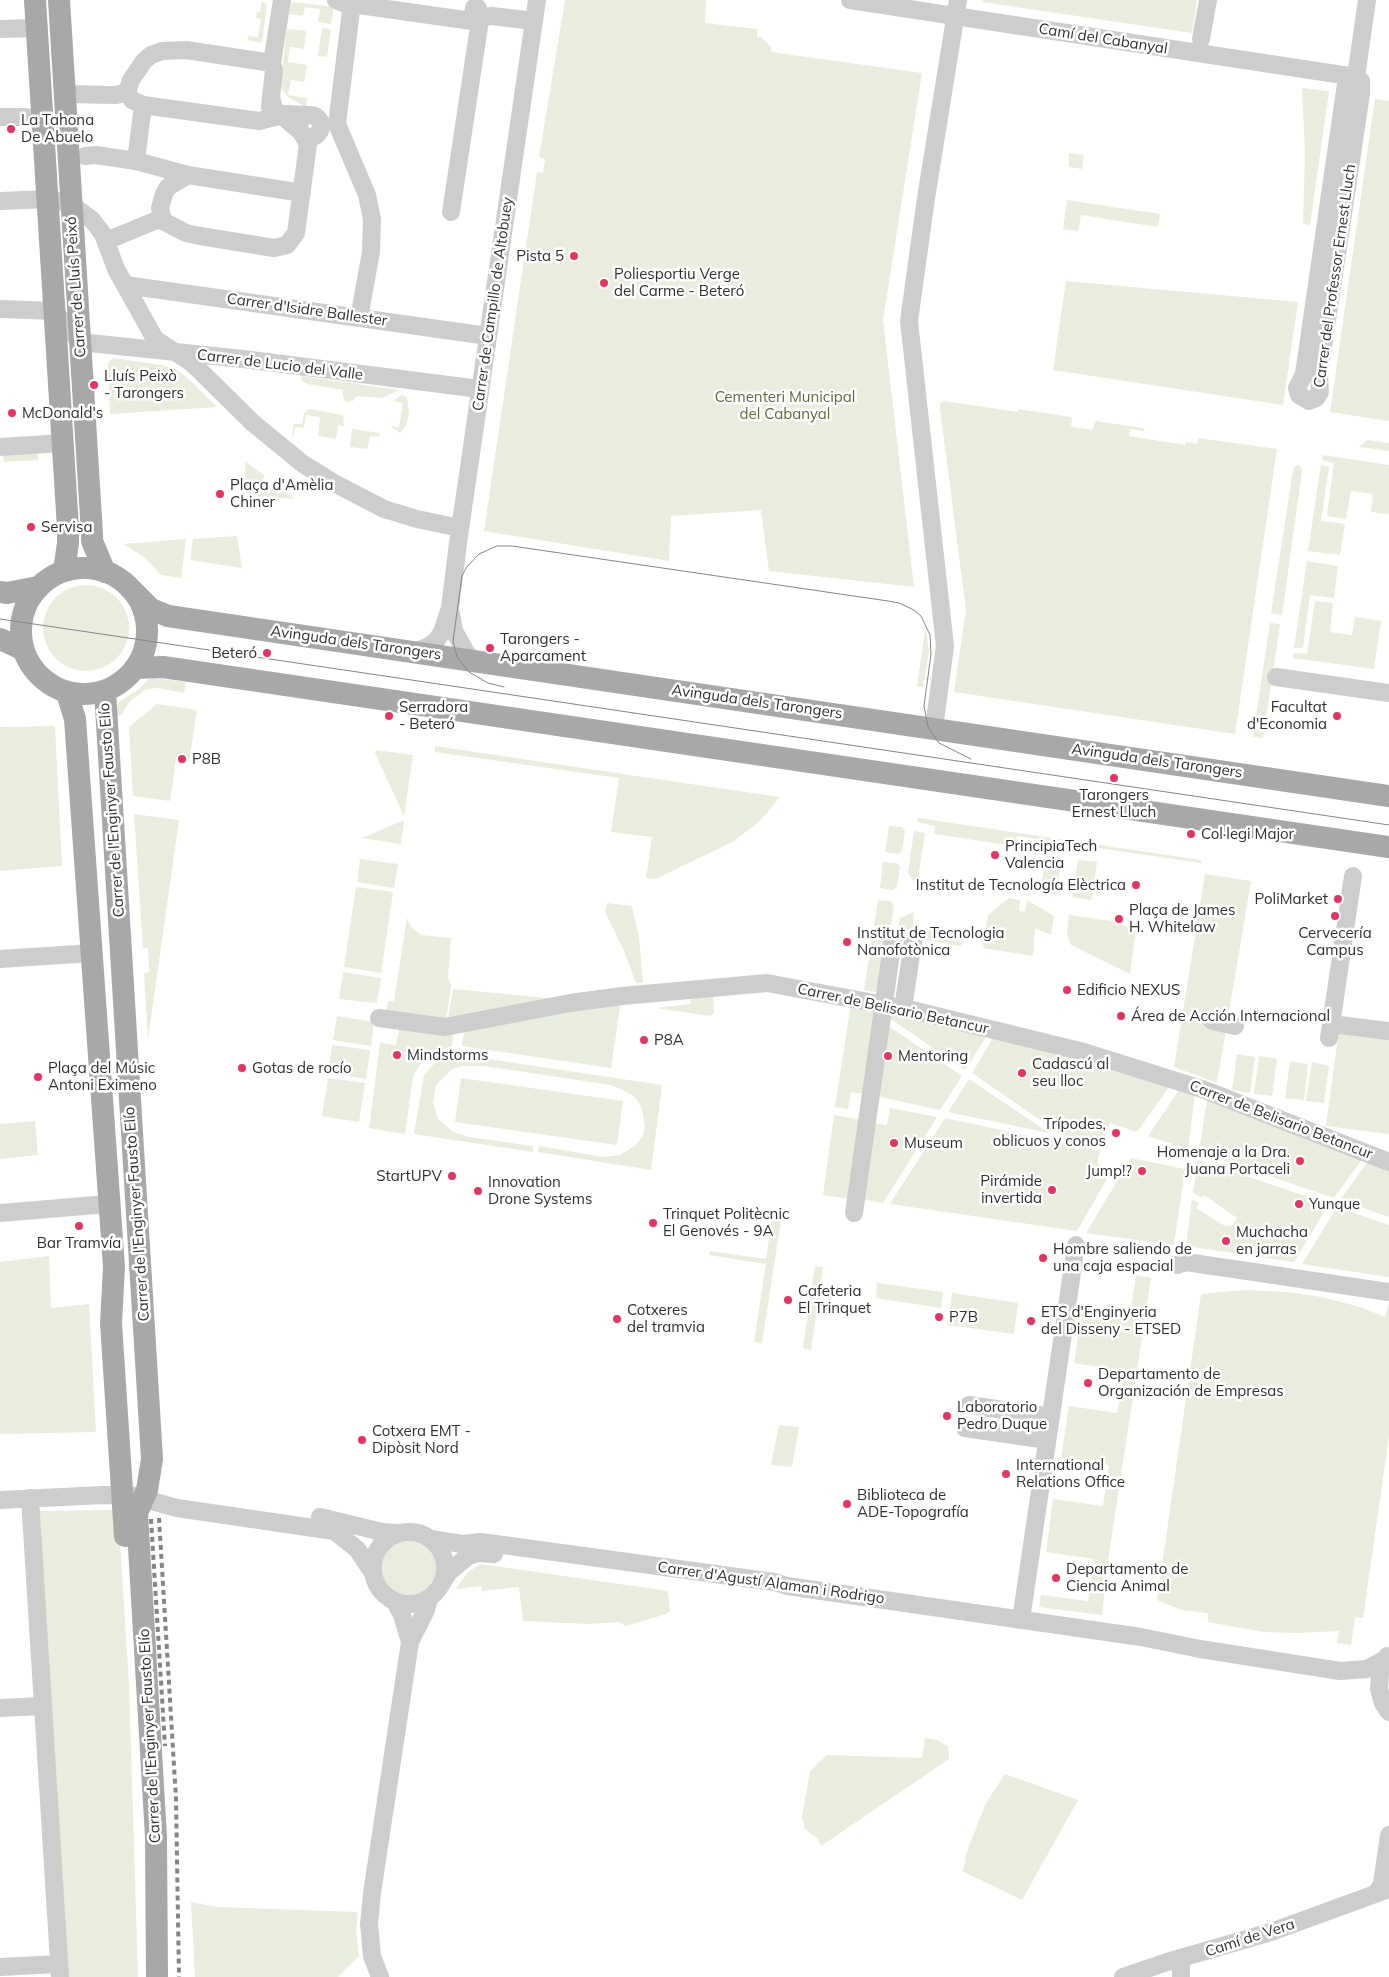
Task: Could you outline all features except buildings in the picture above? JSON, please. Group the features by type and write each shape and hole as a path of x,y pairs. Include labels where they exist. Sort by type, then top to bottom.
{"main road":[{"name":"Carrer de Lluís Peixó","path":"35,0 68,536 64,571"},
{"name":"Carrer de Lluís Peixó","path":"59,0 92,541 105,572"},
{"path":"84,568 105,572 115,576 132,590 143,609 147,628 142,656 136,668 122,682 105,691 86,695 67,693 44,681 34,672 22,649 20,636 22,617 28,601 38,587 50,578 64,571 84,568"},
{"path":"0,592 7,593 38,587"},
{"name":"Avinguda dels Tarongers","path":"132,590 151,608 168,616 1389,796"},
{"path":"0,639 22,649"},
{"path":"136,668 163,667 192,671 1389,847"},
{"name":"Carrer de l'Enginyer Fausto Elío","path":"105,691 152,1449 151,1468 146,1493 137,1513 156,1837 157,1977"},
{"name":"Carrer de l'Enginyer Fausto Elío","path":"67,693 75,719 108,1204 114,1267 111,1323 143,1839 144,1977"},
{"name":"Carrer de l'Enginyer Fausto Elío","path":"114,1267 119,1280 123,1304 134,1462 137,1478 146,1493"}],"street":[{"path":"274,116 271,97 274,70 272,64 282,0"},
{"name":"Carrer de Campillo de Altobuey","path":"414,652 436,641 442,632 450,608 537,0"},
{"name":"Camí del Cabanyal","path":"850,0 957,8 1356,77"},
{"path":"1201,39 1208,0"},
{"name":"Carrer del Professor Ernest Lluch","path":"1356,77 1367,0"},
{"path":"325,123 351,18 348,3 472,21 474,8 518,14"},
{"path":"934,728 945,646 909,321 926,198 957,8"},
{"path":"451,212 478,24 483,17 492,16 534,21"},
{"path":"0,29 37,28"},
{"path":"127,92 131,80 144,60 162,51 186,50 272,64"},
{"name":"Carrer del Professor Ernest Lluch","path":"1356,77 1361,81 1361,94 1319,374 1320,392 1316,398 1309,401 1299,395 1297,388 1304,374 1346,84 1349,79 1356,77"},
{"path":"65,94 116,95 127,92"},
{"path":"127,92 132,100 143,105 259,121 274,116 296,113 325,123 366,195 372,219 371,252 359,318"},
{"path":"136,161 143,105"},
{"path":"0,117 26,116 43,120"},
{"path":"274,116 301,132"},
{"path":"106,241 152,221 163,221 176,229 193,234 281,248 292,240 296,233 302,193 308,148 298,125 300,121 325,123"},
{"path":"85,156 96,155 136,161 188,176 302,193"},
{"path":"163,221 160,208 164,194 168,187 188,176"},
{"path":"0,201 48,199 71,204 92,220 103,234 116,269 155,339 192,363 253,423 288,452 334,483 384,509 460,528"},
{"name":"Carrer d'Isidre Ballester","path":"125,284 488,336"},
{"path":"0,309 54,311 76,289"},
{"path":"54,311 80,342"},
{"path":"109,345 126,343 137,333 141,325 141,314"},
{"name":"Carrer de Lucio del Valle","path":"80,342 229,358 480,390"},
{"path":"219,391 216,381 218,372 222,363 229,358"},
{"path":"0,447 62,443"},
{"name":"Carrer de Campillo de Altobuey","path":"450,608 454,631 467,654 474,660"},
{"path":"1389,682 1277,671 1389,693"},
{"path":"1353,876 1330,1031 1389,1032"},
{"path":"854,1213 893,940"},
{"path":"903,1008 913,942"},
{"path":"0,960 92,953"},
{"name":"Carrer de Belisario Betancur","path":"378,1018 446,1027 622,996 768,983 903,1008 1084,1052 1179,1081 1389,1162"},
{"path":"1212,1021 1235,1026"},
{"path":"0,1213 108,1204"},
{"path":"1021,1620 1076,1245"},
{"path":"1177,1265 1186,1262 1389,1292"},
{"path":"968,1405 1049,1429"},
{"path":"965,1428 1049,1429"},
{"path":"146,1493 154,1502 177,1508 334,1531 357,1550 372,1573 380,1590 395,1602 402,1615 410,1642"},
{"path":"0,1500 146,1493 327,1518 382,1532 415,1532 431,1539 438,1546 443,1554 445,1564 442,1583 430,1598 410,1642 372,1893 369,1924 372,1956 380,1977"},
{"path":"0,1967 60,1970 30,1498"},
{"path":"372,1573 373,1563 381,1544 397,1533"},
{"name":"Carrer d'Agustí Alaman i Rodrigo","path":"431,1539 462,1544 481,1542 774,1582 787,1586 1161,1640 1200,1649 1340,1671 1367,1669 1387,1656"},
{"name":"Carrer d'Agustí Alaman i Rodrigo","path":"442,1583 449,1572 467,1557 477,1553 489,1553 685,1578 804,1598 1110,1643 1200,1649"},
{"path":"395,1602 413,1604 430,1598"},
{"name":"Carrer d'Agustí Alaman i Rodrigo","path":"933,1617 980,1620 1100,1636 1111,1634"},
{"path":"1386,1708 1379,1688 1380,1673 1387,1656"},
{"name":"Carrer d'Agustí Alaman i Rodrigo","path":"1340,1671 1364,1682 1374,1691 1386,1708"},
{"path":"0,1708 43,1706"},
{"name":"Camí de Vera","path":"1123,1977 1167,1962 1271,1932 1382,1891 1382,1884 1387,1871 1389,1835"},
{"path":"1181,1959 1181,1977"}],"green space":[{"name":"Cementeri Municipal del Cabanyal","path":"565,0 706,0 705,23 757,29 757,37 761,37 771,47 771,52 922,73 883,320 914,587 769,571 761,510 671,516 669,561 484,531 537,172 543,173 545,159 539,157"},
{"path":"983,0 1197,0 1192,33 982,2"},
{"path":"262,1 267,4 262,43 248,40 248,36 258,37 261,19 256,18 257,12 260,12"},
{"path":"293,2 334,7 331,24 318,22 320,9 305,7 303,16 289,14"},
{"path":"322,28 331,29 327,57 318,56"},
{"path":"287,29 306,31 304,49 290,47 288,62 307,65 304,82 291,80 288,95 307,98 306,107 288,97 280,86"},
{"path":"1302,88 1329,91 1310,225 1303,224 1305,152"},
{"path":"1375,99 1389,101 1389,421 1330,412"},
{"path":"1069,153 1084,155 1082,169 1069,167"},
{"path":"1067,200 1160,214 1158,227 1081,215 1078,231 1063,229"},
{"path":"1066,281 1298,302 1283,405 1053,370"},
{"path":"114,358 176,369 217,407 110,414 108,364"},
{"path":"301,376 399,390 382,398 357,396 353,401 346,402 343,390 307,384 302,381"},
{"path":"402,395 407,397 409,413 406,426 400,433 390,426 399,427 403,403 393,401"},
{"path":"944,401 1018,412 1018,409 1072,417 1071,427 1093,430 1095,421 1144,428 1144,431 1130,429 1129,436 1185,445 1186,442 1197,444 1198,438 1277,449 1235,734 954,692 966,610 940,409 940,403"},
{"path":"309,409 343,415 344,426 338,425 336,439 318,436 320,417 306,415 304,428 295,427 292,438 294,424 302,424 304,413"},
{"path":"352,429 380,433 379,437 370,436 367,449 350,447"},
{"path":"1367,440 1389,443 1389,451 1359,447"},
{"path":"38,453 38,460 4,462 3,455"},
{"path":"1323,455 1389,465 1389,514 1371,512 1373,494 1351,491 1346,519 1327,516 1334,463 1322,460"},
{"path":"245,461 265,476 250,496 246,493"},
{"path":"1300,465 1302,471 1282,615 1271,613 1293,470 1295,466"},
{"path":"1321,465 1329,467 1321,521 1345,524 1340,555 1308,551"},
{"path":"266,485 274,492 278,487 295,499 257,496"},
{"path":"237,536 242,568 190,560 193,539"},
{"path":"186,539 181,578 161,575 144,557 123,544"},
{"path":"1307,561 1338,566 1334,598 1310,595 1303,648 1294,648"},
{"path":"78,585 94,585 103,588 117,597 126,611 129,628 126,645 117,659 103,668 94,671 78,671 62,664 50,652 43,636 43,620 50,604 62,592"},
{"path":"1315,601 1333,603 1330,632 1352,635 1355,617 1381,621 1374,669 1293,658 1294,653 1307,654"},
{"path":"1270,623 1280,624 1263,738 1253,737"},
{"path":"925,630 929,651 923,687 917,687"},
{"path":"149,679 186,682 184,693 158,688 146,689 130,701 121,715 115,717 116,707 119,702 139,689"},
{"path":"157,704 197,710 189,761 176,759 170,801 133,796 129,727"},
{"path":"55,726 62,866 0,871 0,727"},
{"path":"435,746 780,797 760,821 734,841 656,879 646,878 652,837 611,832 619,778 435,752"},
{"path":"376,750 413,755 404,816 375,753"},
{"path":"134,814 179,820 148,1039 144,973 149,972 148,948 143,948"},
{"path":"918,818 1201,860 1201,863 1017,836 1015,846 934,834 935,826 917,822"},
{"path":"404,820 401,844 362,838"},
{"path":"889,826 902,827 905,831 902,851 898,854 885,852"},
{"path":"914,831 925,833 917,886 908,873"},
{"path":"1046,855 1062,857 1056,895 1040,893"},
{"path":"360,859 398,864 394,888 357,882"},
{"path":"1078,860 1097,862 1091,900 1072,897"},
{"path":"883,862 897,863 900,867 897,887 893,890 880,888"},
{"path":"1205,874 1251,881 1217,1083 1174,1067"},
{"path":"356,887 393,892 381,973 344,967"},
{"path":"1009,898 1020,900 1019,911 1025,912 1027,900 1054,916 1051,935 1035,928 1033,956 983,948 988,915"},
{"path":"878,900 891,901 894,905 891,925 887,928 874,926"},
{"path":"607,903 632,906 639,938 643,983 636,983 624,951 605,912"},
{"path":"914,912 912,932 898,930 900,918"},
{"path":"1069,915 1111,921 1136,930 1130,974 1071,945 1067,934"},
{"path":"407,918 411,927 421,935 451,938 448,977 451,986 446,1022 386,1013 388,1001 394,1001"},
{"path":"921,928 933,930 932,935 962,940 961,946 919,939"},
{"path":"872,937 885,938 881,993 864,990"},
{"path":"343,972 381,978 377,1003 339,999"},
{"path":"753,988 778,990 777,993 763,991 713,995 714,1013 710,1016 656,1008 691,1004 690,997 656,1001 624,1001"},
{"path":"453,989 548,998 448,1019"},
{"path":"621,1001 611,1068 462,1046 464,1032"},
{"path":"851,1003 878,1009 865,1094 851,1092 848,1109 835,1107"},
{"path":"889,1011 988,1034 965,1070 888,1017"},
{"path":"337,1016 374,1022 371,1046 333,1040"},
{"path":"887,1025 962,1076 940,1110 876,1096"},
{"path":"399,1029 453,1035 452,1046 430,1054 422,1061 413,1076 405,1134 369,1128 380,1043 396,1045"},
{"path":"1339,1029 1389,1036 1389,1134 1326,1126"},
{"path":"994,1036 1169,1087 1137,1132 1110,1123 1103,1144 1062,1135 972,1073"},
{"path":"332,1045 370,1050 366,1079 328,1073"},
{"path":"448,1053 662,1085 651,1170 538,1152 539,1146 603,1157 620,1155 636,1145 643,1135 645,1126 642,1109 638,1101 631,1094 611,1085 484,1066 461,1066 451,1070 436,1085 433,1103 438,1119 453,1132 469,1137 533,1146 533,1152 414,1134 424,1075 439,1058"},
{"path":"1237,1054 1255,1057 1250,1093 1232,1090"},
{"path":"1259,1056 1277,1059 1272,1096 1254,1094"},
{"path":"1290,1061 1308,1064 1304,1100 1285,1098"},
{"path":"1312,1062 1329,1066 1324,1103 1306,1101"},
{"path":"328,1078 365,1083 359,1122 322,1116"},
{"path":"461,1078 623,1101 617,1145 455,1122"},
{"path":"969,1079 1049,1133 948,1112"},
{"path":"1179,1090 1195,1095 1188,1149 1148,1136"},
{"path":"1207,1099 1363,1158 1334,1198 1199,1152"},
{"path":"890,1108 937,1117 883,1203 861,1199 873,1123 887,1125"},
{"path":"834,1115 861,1120 850,1199 823,1195"},
{"path":"945,1118 1100,1151 1097,1163 1111,1172 1077,1231 890,1204"},
{"path":"35,1121 38,1155 0,1159 0,1124"},
{"path":"1131,1158 1185,1169 1174,1245 1086,1233"},
{"path":"1198,1160 1329,1204 1294,1262 1186,1246 1192,1199 1199,1203 1196,1208 1225,1226 1233,1225 1237,1218 1204,1195 1202,1198 1193,1193"},
{"path":"1369,1160 1389,1169 1389,1217 1340,1200"},
{"path":"1337,1207 1389,1225 1389,1277 1302,1264"},
{"path":"773,1212 782,1214 762,1343 754,1342 766,1264 709,1255 710,1251 766,1259"},
{"path":"49,1256 51,1308 89,1304 96,1432 0,1434 0,1262"},
{"path":"815,1266 823,1267 811,1350 803,1348"},
{"path":"1136,1275 1151,1278 1108,1561 1102,1615 1039,1607 1041,1595 1088,1601 1094,1559 1046,1552 1053,1499 1103,1506 1109,1465 1061,1458 1069,1406 1117,1413 1124,1371 1074,1363 1082,1309 1130,1316"},
{"path":"877,1283 943,1292 941,1308 876,1298"},
{"path":"1244,1290 1286,1292 1322,1297 1360,1307 1385,1317 1389,1302 1389,1436 1363,1618 1355,1617 1351,1645 1337,1643 1339,1631 1264,1632 1208,1622 1208,1613 1181,1610 1157,1600 1201,1294"},
{"path":"952,1293 1018,1303 1014,1334 948,1325"},
{"path":"779,1425 799,1427 792,1467 771,1465"},
{"path":"118,1510 129,1684 138,1977 66,1977 35,1511"},
{"path":"404,1541 414,1541 424,1545 432,1553 436,1568 432,1583 424,1591 414,1595 404,1595 394,1591 386,1583 382,1573 382,1563 386,1553 394,1545"},
{"path":"481,1564 668,1591 670,1611 666,1614 626,1626 619,1622 589,1624 523,1621 519,1587 482,1591 481,1586 456,1589 468,1572"},
{"path":"925,1738 937,1740 948,1746 949,1759 821,1846 818,1839 805,1829 802,1817 810,1771 827,1755 922,1758"},
{"path":"1005,1774 1078,1800 1022,1900 962,1871 966,1861 965,1856 986,1803"},
{"path":"191,1902 217,1907 358,1912 356,1930 359,1956 338,1977 195,1977"}],"tram line":[{"path":"504,687 488,683 469,672 457,657 453,641 462,576 466,568 479,554 497,546 512,546 888,601 899,603 914,610 921,616 930,635 931,654 924,706 928,727 939,743 971,759"},
{"path":"0,619 1389,825"}],"railway":[{"path":"159,1518 176,1799 179,1977"},
{"path":"151,1519 165,1746"}],"place":[{"name":"La Tahona De Abuelo","path":"11,129"},
{"name":"Pista 5","path":"574,256"},
{"name":"Poliesportiu Verge del Carme - Beteró","path":"604,283"},
{"name":"Lluís Peixò - Tarongers","path":"94,385"},
{"name":"McDonald's","path":"12,413"},
{"name":"Plaça d'Amèlia Chiner","path":"220,494"},
{"name":"Servisa","path":"31,527"},
{"name":"Tarongers - Aparcament","path":"490,648"},
{"name":"Beteró","path":"267,653"},
{"name":"Serradora - Beteró","path":"389,716"},
{"name":"Facultat d'Economia","path":"1337,716"},
{"name":"P8B","path":"182,759"},
{"name":"Tarongers Ernest Lluch","path":"1114,778"},
{"name":"Col·legi Major","path":"1191,834"},
{"name":"PrincipiaTech Valencia","path":"995,855"},
{"name":"Institut de Tecnología Elèctrica","path":"1136,885"},
{"name":"PoliMarket","path":"1338,899"},
{"name":"Cervecería Campus","path":"1335,916"},
{"name":"Plaça de James H. Whitelaw","path":"1119,919"},
{"name":"Institut de Tecnologia Nanofotònica","path":"847,942"},
{"name":"Edificio NEXUS","path":"1067,990"},
{"name":"Área de Acción Internacional","path":"1121,1016"},
{"name":"P8A","path":"644,1040"},
{"name":"Mindstorms","path":"397,1055"},
{"name":"Mentoring","path":"888,1056"},
{"name":"Gotas de rocío","path":"242,1068"},
{"name":"Cadascú al seu lloc","path":"1022,1073"},
{"name":"Plaça del Músic Antoni Eximeno","path":"38,1077"},
{"name":"Trípodes, oblicuos y conos","path":"1116,1133"},
{"name":"Museum","path":"894,1143"},
{"name":"Homenaje a la Dra. Juana Portaceli","path":"1300,1161"},
{"name":"Jump!?","path":"1142,1171"},
{"name":"StartUPV","path":"452,1176"},
{"name":"Pirámide invertida","path":"1052,1190"},
{"name":"Innovation Drone Systems","path":"478,1191"},
{"name":"Yunque","path":"1299,1204"},
{"name":"Trinquet Politècnic El Genovés - 9A","path":"653,1223"},
{"name":"Bar Tramvía","path":"79,1226"},
{"name":"Muchacha en jarras","path":"1226,1241"},
{"name":"Hombre saliendo de una caja espacial","path":"1043,1258"},
{"name":"Cafeteria El Trinquet","path":"788,1300"},
{"name":"P7B","path":"939,1317"},
{"name":"Cotxeres del tramvia","path":"617,1319"},
{"name":"ETS d'Enginyeria del Disseny - ETSED","path":"1031,1321"},
{"name":"Departamento de Organización de Empresas","path":"1088,1383"},
{"name":"Laboratorio Pedro Duque","path":"947,1416"},
{"name":"Cotxera EMT - Dipòsit Nord","path":"362,1440"},
{"name":"International Relations Office","path":"1006,1474"},
{"name":"Biblioteca de ADE-Topografía","path":"847,1504"},
{"name":"Departamento de Ciencia Animal","path":"1056,1578"}]}
